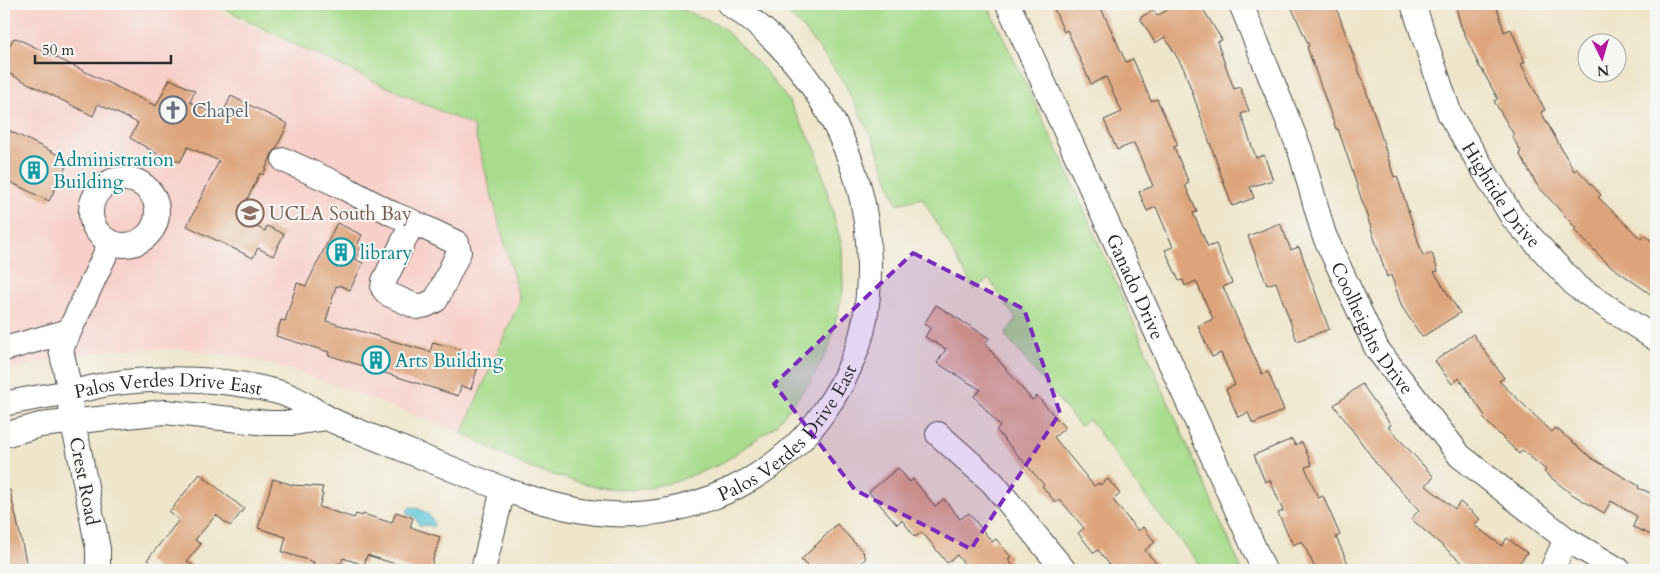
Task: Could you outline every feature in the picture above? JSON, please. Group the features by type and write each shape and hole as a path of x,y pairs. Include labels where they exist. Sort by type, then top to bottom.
{"street":[{"name":"Palos Verdes Drive East","path":"4,404 112,384 174,379 233,384 279,392 300,399 327,418 503,490 550,505 591,514 633,516 675,510 715,498 753,479 786,454 815,424 839,390 856,351 865,314 869,276 868,237 862,199 852,162 832,118 818,93 795,62 768,34 729,4"},
{"name":"Ganado Drive","path":"1008,4 1264,570"},
{"name":"Coolheights Drive","path":"1241,4 1300,150 1324,234 1377,349 1460,456 1566,539 1619,570"},
{"name":"Hightide Drive","path":"1413,4 1450,115 1513,218 1576,286 1656,339"},
{"path":"284,160 339,185 393,214 414,222"},
{"name":"Crest Road","path":"98,570 98,549 72,422 70,392 61,349 111,242"},
{"path":"4,348 70,331"},
{"name":"Palos Verdes Drive East","path":"4,435 40,425 165,412 268,423 294,423 327,418"},
{"path":"938,434 992,482 1064,570"},
{"path":"483,570 503,490"},
{"path":"1552,570 1566,539"}],"highlighted area":[{"path":"913,253 1024,309 1060,413 971,549 855,490 774,384"}],"shaded area":[{"name":"UCLA South Bay","path":"4,4 202,4 473,126 520,300 462,433 310,376 249,358 185,349 121,349 57,358 4,373"}],"green space":[{"path":"215,4 671,4 722,27 762,67 788,100 816,150 842,246 843,291 829,348 811,381 775,426 721,464 675,482 636,490 596,487 529,468 462,433 520,300 473,126 308,51"},
{"path":"777,4 987,4 1061,157 1242,570 1204,570 1155,510 1089,419 1080,426 1005,335 1016,319 989,279 974,289 922,198 897,204 873,139 843,81 804,29"}],"water":[{"path":"410,507 426,513 432,519 434,526 420,526 415,517 407,514"}],"building":[{"path":"1052,4 1099,4 1126,62 1133,59 1151,101 1157,99 1178,145 1174,147 1189,183 1185,185 1197,212 1193,213 1208,247 1216,244 1232,283 1223,287 1262,374 1268,372 1284,410 1253,424 1248,413 1238,417 1226,389 1235,385 1221,353 1212,357 1198,326 1213,319 1196,281 1185,286 1183,280 1179,281 1165,250 1173,247 1156,207 1147,211 1139,192 1153,186 1134,143 1117,150 1104,120 1122,112 1106,77 1091,84 1067,30 1064,32"},
{"path":"1177,4 1200,4 1222,40 1217,42 1234,89 1240,87 1249,111 1241,114 1256,158 1264,155 1273,180 1250,187 1254,198 1232,206 1184,69 1165,37 1155,43 1140,18 1153,10 1157,16"},
{"path":"1290,4 1335,4 1375,116 1394,177 1397,176 1423,256 1432,253 1438,271 1434,272 1460,313 1422,337 1402,307 1391,275 1387,277 1345,149 1307,47 1309,46"},
{"path":"1455,4 1496,4 1504,32 1511,29 1525,62 1521,64 1545,110 1541,112 1574,171 1577,169 1601,195 1598,197 1641,239 1644,235 1656,244 1656,298 1608,264 1574,230 1576,228 1537,185 1519,153 1521,152 1512,136 1514,135 1494,101 1498,99 1480,68 1461,26"},
{"path":"16,38 156,106 170,79 195,91 190,102 221,117 231,96 288,124 263,175 260,173 238,218 265,231 267,226 284,234 273,256 258,248 253,258 187,226 219,161 188,147 180,162 164,154 163,157 130,138 138,123 98,104 93,116 4,71 4,58 13,39"},
{"name":"Administration Building","path":"4,128 69,160 49,201 4,179"},
{"path":"337,223 362,235 358,243 362,245 355,259 363,263 350,290 339,285 338,287 336,286 326,321 430,352 433,342 462,350 459,361 478,367 471,389 461,386 458,396 328,355 329,352 276,336 281,320 285,321 297,283 306,286"},
{"path":"1280,223 1291,250 1299,247 1329,329 1297,341 1276,282 1267,285 1248,236"},
{"path":"936,305 989,338 985,344 1032,400 1037,396 1065,428 1054,437 1094,486 1099,483 1100,485 1108,479 1120,494 1113,500 1138,531 1143,527 1155,542 1145,550 1162,570 1114,570 1098,550 1094,553 1078,533 1084,528 1062,502 1059,500 1056,503 1042,486 1044,485 996,430 1000,426 974,396 981,390 937,363 946,349 925,337 930,328 924,324"},
{"path":"1473,334 1504,378 1499,381 1552,432 1556,428 1593,459 1639,486 1638,488 1656,495 1656,537 1633,527 1637,516 1611,501 1604,513 1570,493 1544,472 1546,470 1522,450 1519,454 1483,418 1485,416 1459,378 1452,384 1435,361"},
{"path":"1362,384 1391,425 1388,427 1434,477 1425,485 1455,509 1460,502 1480,519 1474,525 1502,546 1507,538 1527,553 1514,570 1471,570 1411,519 1419,510 1379,467 1334,405"},
{"path":"1292,439 1295,445 1302,442 1312,465 1305,467 1318,498 1323,496 1340,535 1336,537 1351,570 1316,570 1302,541 1293,545 1278,513 1283,511 1270,480 1265,482 1254,455"},
{"path":"898,468 910,482 913,479 935,506 944,499 960,519 969,513 992,542 996,539 1011,557 1008,559 1016,570 969,570 957,555 947,563 922,532 915,537 902,520 897,524 869,492"},
{"path":"200,474 244,509 230,526 216,515 195,540 201,544 187,561 199,570 159,570 147,560 179,520 169,512"},
{"path":"273,479 293,485 323,487 319,507 354,518 356,514 362,516 363,514 392,523 396,512 413,518 410,527 440,537 430,570 414,570 367,555 364,565 343,558 341,564 337,563 335,570 311,570 314,562 282,552 286,537 258,528"},
{"path":"10,490 28,570 4,570 4,491"},
{"path":"837,524 864,553 866,558 854,570 811,570 801,560"}],"place":[{"name":"Chapel","path":"173,110"},
{"name":"Administration Building","path":"34,170"},
{"name":"UCLA South Bay","path":"250,213"},
{"name":"library","path":"341,252"},
{"name":"Arts Building","path":"376,360"}]}
